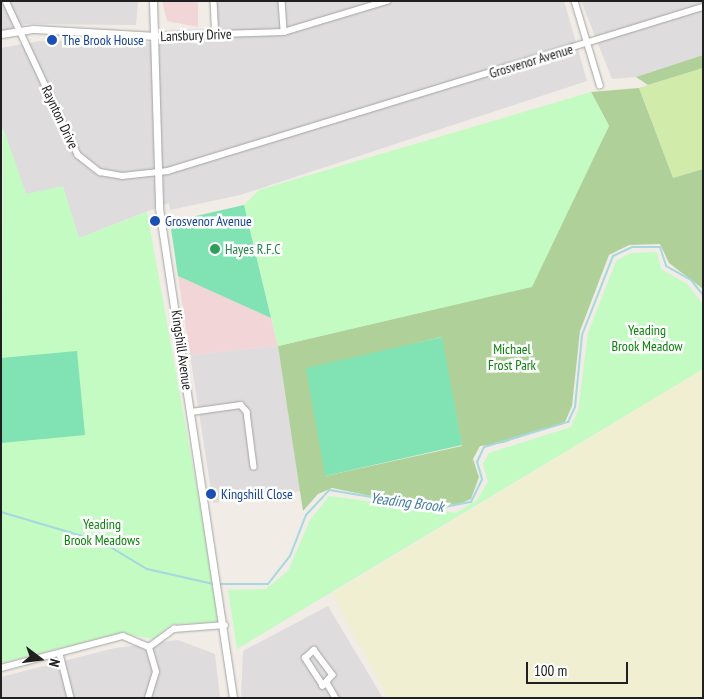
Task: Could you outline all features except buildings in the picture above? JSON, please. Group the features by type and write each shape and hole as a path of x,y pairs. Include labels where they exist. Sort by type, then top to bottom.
{"street":[{"name":"Raynton Drive","path":"6,1 78,155 105,174 158,173"},
{"name":"Kingshill Avenue","path":"153,1 158,173 191,412 218,575 233,698"},
{"path":"214,1 216,34"},
{"path":"282,1 284,32"},
{"name":"Lansbury Drive","path":"1,34 20,30 153,36 284,32 387,1"},
{"path":"575,1 600,85"},
{"name":"Grosvenor Avenue","path":"158,173 703,8"},
{"path":"191,412 241,405 247,412 254,467"},
{"path":"149,648 174,629 225,625"},
{"path":"1,668 123,636 149,648 156,672 148,698"},
{"path":"314,650 333,675 327,683 318,683 305,658 314,650"},
{"path":"60,654 71,698"},
{"path":"327,683 336,698"}],"shaded area":[{"path":"1,1 138,1 136,25 26,24 1,32"},
{"path":"162,1 209,1 198,2 198,27 167,21"},
{"path":"212,1 564,1 587,81 240,195 170,210 169,203 79,238 63,187 26,194 2,128 1,132 1,48 40,41 180,43 216,31"},
{"path":"581,1 703,1 703,55 636,77 612,79"},
{"path":"178,276 271,318 278,346 190,355"},
{"path":"278,346 301,491 213,503 190,355"},
{"path":"328,606 383,698 241,698 243,651"},
{"path":"178,640 215,654 220,698 1,698 1,677 115,648"}],"green space":[{"path":"703,55 703,68 648,85 636,77"},
{"path":"703,68 703,169 673,178 639,88"},
{"name":"Michael Frost Park","path":"639,88 673,178 703,169 703,289 669,263 660,244 629,245 609,255 580,331 572,406 565,422 503,443 480,446 473,459 479,477 471,499 457,505 391,500 332,488 318,494 303,511 278,346 524,288 609,126 591,92","holes":["441,337 462,446 325,476 377,353"]},
{"path":"591,92 609,126 532,287 278,346 244,205 259,190"},
{"name":"Yeading Brook Meadows","path":"3,127 26,194 63,186 79,238 147,212 221,622 172,624 153,639 121,633 1,663"},
{"name":"Hayes R.F.C","path":"244,205 271,318 178,276 170,222"},
{"name":"Yeading Brook Meadow","path":"657,252 661,269 687,284 703,304 703,369 237,649 228,590 266,589 288,571 310,520 329,496 456,513 477,500 488,482 483,464 489,453 571,427 578,411 588,333 616,261 631,253"},
{"path":"442,337 462,445 325,476 306,368"},
{"path":"77,351 85,435 1,443 1,358"},
{"path":"703,369 703,698 388,698 332,594"}],"waterway":[{"name":"Yeading Brook","path":"217,584 268,584 290,556 306,515 329,490 439,508 471,502 482,479 477,462 484,447 568,422 575,407 582,335 613,256 632,247 660,247 666,266 691,280 703,295"},
{"name":"Yeading Brook","path":"1,512 102,542 147,569 213,584"}],"place":[{"name":"The Brook House","path":"52,40"},
{"name":"Grosvenor Avenue","path":"155,221"},
{"name":"Hayes R.F.C","path":"215,249"},
{"name":"Kingshill Close","path":"211,494"}]}
